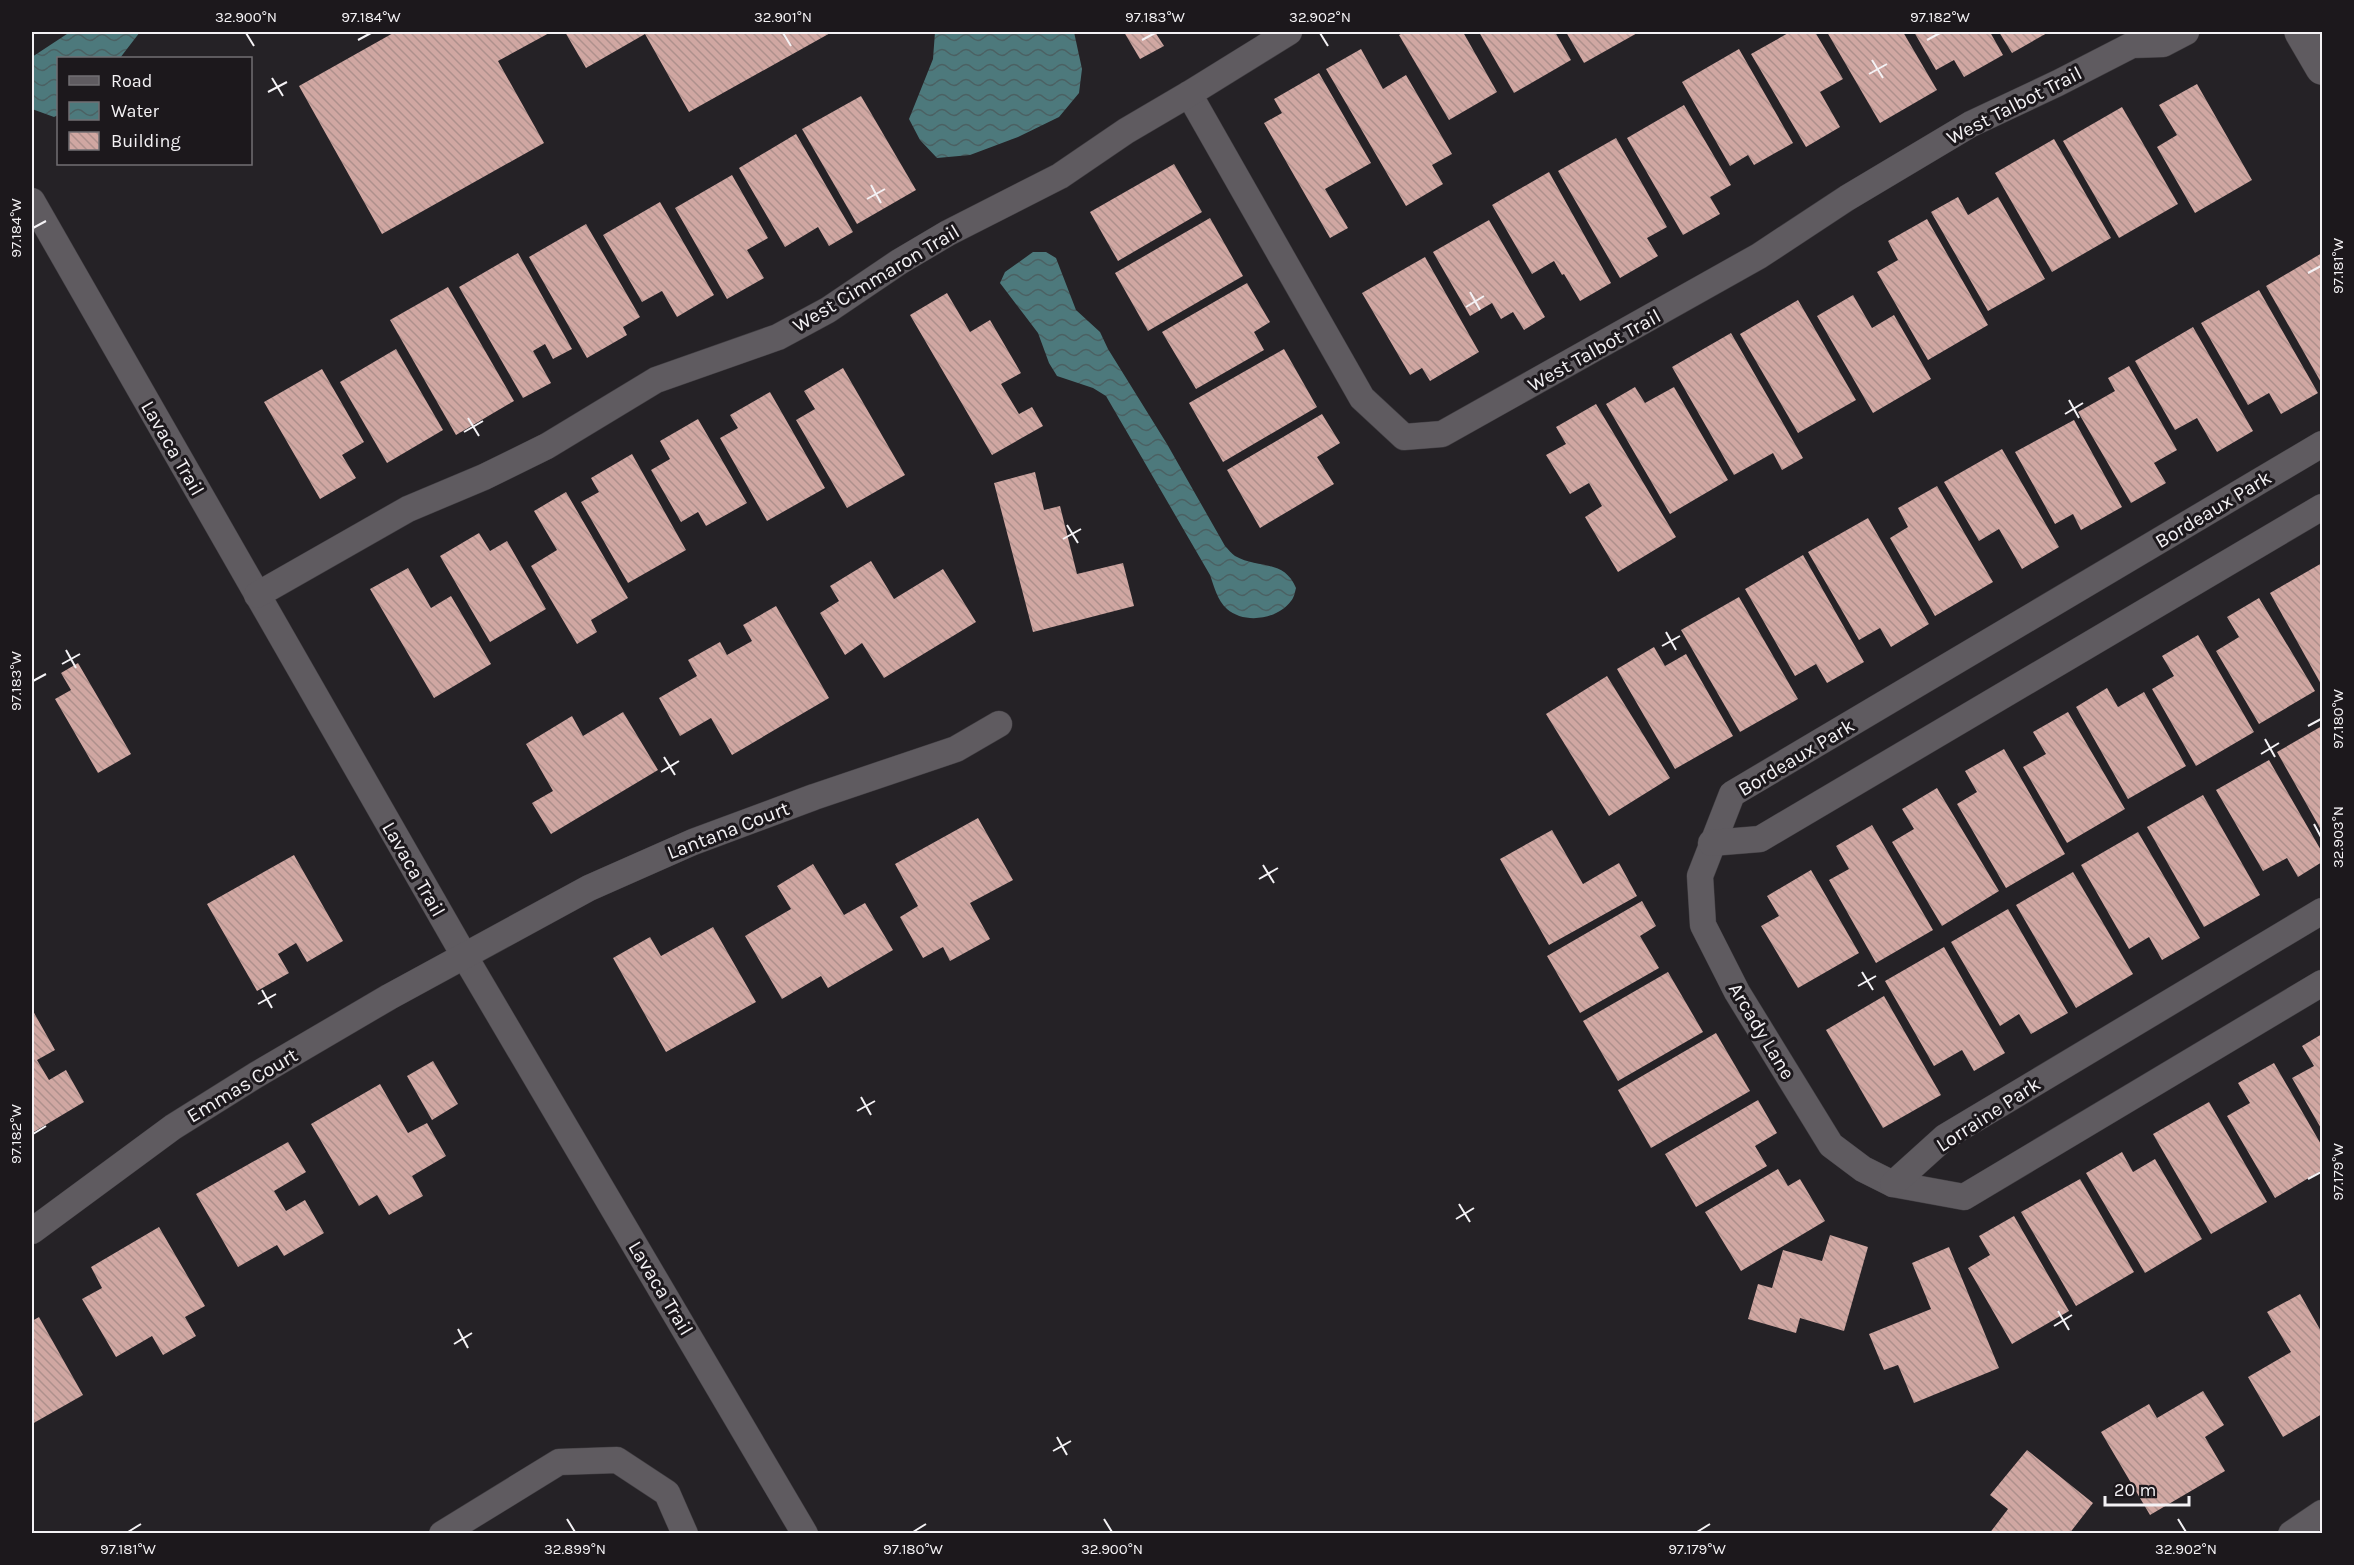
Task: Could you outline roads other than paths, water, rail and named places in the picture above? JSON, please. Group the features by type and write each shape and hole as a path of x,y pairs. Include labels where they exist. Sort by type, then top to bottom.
{"main road":[{"path":"2301,32 2322,68"}],"street":[{"name":"West Cimmaron Trail","path":"257,595 408,509 484,477 547,446 656,380 778,336 828,310 899,262 948,233 1060,176 1126,131 1289,32"},
{"name":"West Talbot Trail","path":"1189,94 1362,398 1404,437 1442,434 1499,404 1559,366 1649,320 1759,256 1847,198 1971,124 2136,38 2163,44 2186,32"},
{"name":"Lavaca Trail","path":"32,201 465,957 805,1533"},
{"name":"Bordeaux Park","path":"1711,843 1732,794 2322,444"},
{"path":"1711,843 1760,839 2322,507"},
{"name":"Lantana Court","path":"465,957 589,888 693,842 814,797 956,749 999,724"},
{"name":"Arcady Lane","path":"1711,843 1700,876 1703,925 1737,992 1831,1145 1863,1169 1893,1184"},
{"name":"Lorraine Park","path":"1893,1184 1945,1137 2322,911"},
{"name":"Emmas Court","path":"32,1231 173,1127 379,1003 465,957"},
{"path":"1893,1184 1964,1197 2322,982"},
{"path":"442,1533 558,1462 617,1461 667,1493 685,1533"},
{"path":"2291,1533 2322,1513"}],"water":[{"path":"70,32 140,32 121,57 57,57 57,116 54,117 32,109 32,57"},
{"path":"935,32 1074,32 1082,69 1079,93 1059,117 1018,137 970,155 937,158 920,140 909,119 933,59"},
{"path":"1033,252 1046,252 1056,258 1076,310 1100,332 1225,546 1235,556 1270,566 1285,573 1291,579 1296,588 1293,598 1285,607 1260,618 1242,617 1227,609 1218,597 1210,575 1106,396 1093,388 1057,376 1049,363 1038,333 1000,283 1005,272"}]}
